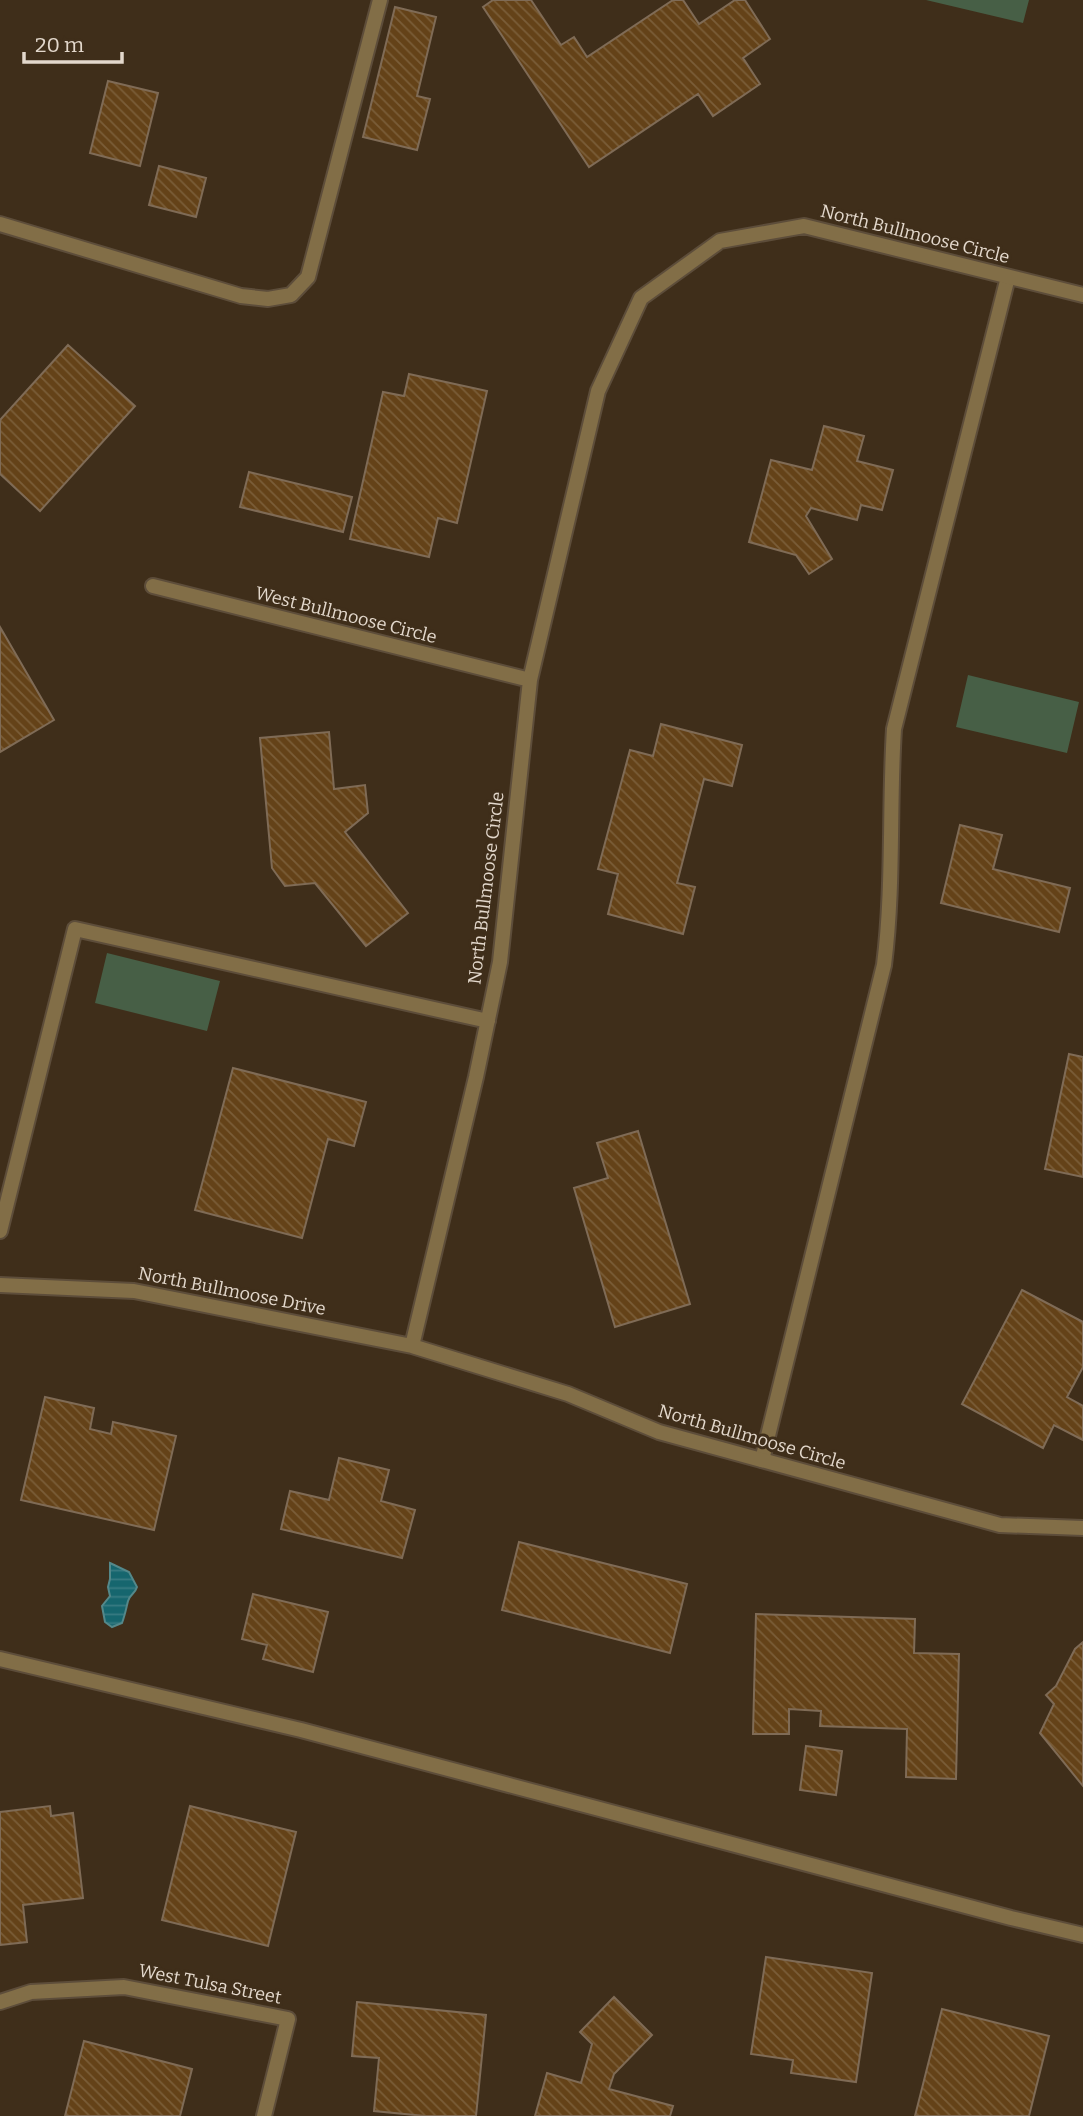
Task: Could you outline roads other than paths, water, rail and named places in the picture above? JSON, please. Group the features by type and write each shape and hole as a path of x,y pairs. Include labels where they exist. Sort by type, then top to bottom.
{"street":[{"path":"0,224 242,296 268,299 291,295 308,277 380,0"},
{"name":"North Bullmoose Circle","path":"1083,295 804,226 720,241 641,298 598,391 530,680 500,962 412,1346 568,1394 659,1432 1000,1525 1083,1528"},
{"path":"762,1460 884,965 890,916 890,789 894,729 1008,276"},
{"name":"West Bullmoose Circle","path":"153,586 530,680"},
{"path":"0,1231 75,929 488,1021"},
{"name":"North Bullmoose Drive","path":"0,1285 134,1291 412,1346"},
{"path":"0,1659 302,1730 1083,1935"},
{"name":"West Tulsa Street","path":"0,2002 31,1992 124,1987 288,2019 264,2116"}],"water":[{"path":"110,1563 129,1572 137,1587 129,1599 122,1623 112,1627 105,1622 102,1606 110,1596"}]}
